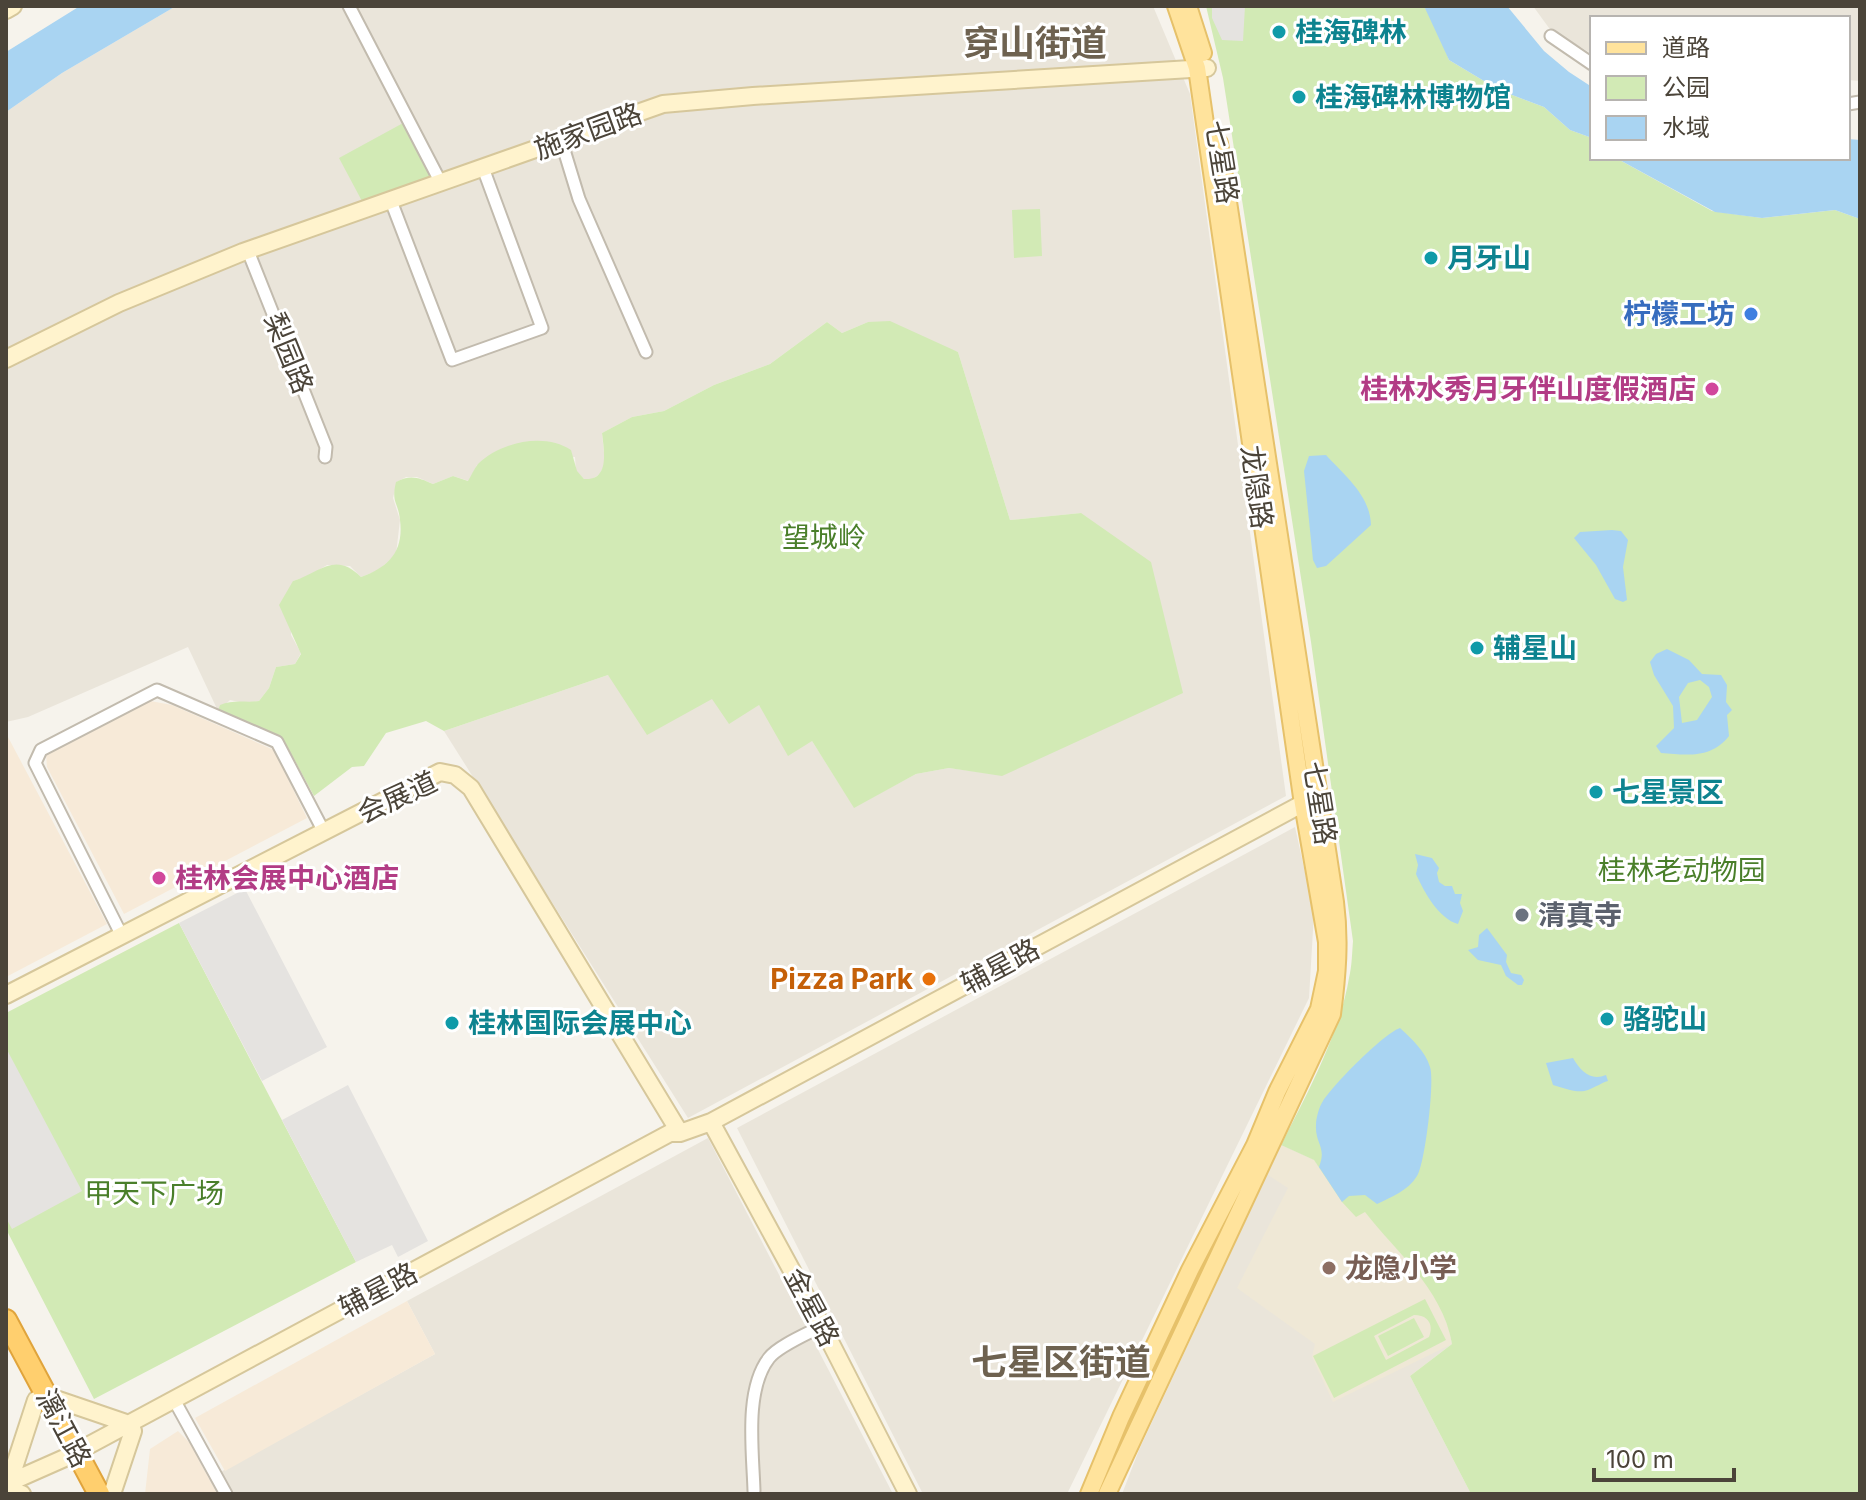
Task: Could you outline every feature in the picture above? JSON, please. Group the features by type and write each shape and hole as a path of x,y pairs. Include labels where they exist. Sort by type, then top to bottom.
{"highway":[{"name":"漓江路","path":"6,1320 41,1398"},
{"name":"漓江路","path":"6,1344 99,1494"},
{"name":"漓江路","path":"74,1458 87,1494"}],"main road":[{"name":"龙隐路","path":"1176,6 1202,68"},
{"name":"龙隐路","path":"1089,1494 1121,1417 1184,1283 1255,1145 1277,1092 1319,1009 1327,971 1311,800 1202,68 1188,6"},
{"name":"七星路","path":"1107,1494 1332,1014 1339,931 1311,800"}],"street":[{"path":"6,10 13,6"},
{"path":"349,6 441,183"},
{"path":"1551,36 1590,63"},
{"name":"施家园路","path":"6,359 119,303 248,251 663,104 1202,68"},
{"path":"561,140 579,199 646,352"},
{"path":"391,201 452,360 542,328 483,168"},
{"name":"梨园路","path":"248,251 326,447 325,457"},
{"path":"122,936 35,763 41,750 157,690 277,742 324,832"},
{"name":"会展道","path":"6,995 440,772 455,775 471,788 680,1133"},
{"name":"辅星路","path":"11,1489 74,1458 670,1133 680,1133 711,1122 1311,800"},
{"name":"金星路","path":"711,1122 822,1326 908,1494"},
{"name":"辅星路","path":"131,1427 178,1407 673,1143 680,1133"},
{"path":"754,1491 755,1385 770,1356 822,1326"},
{"path":"11,1489 41,1398 131,1427 112,1494"},
{"path":"178,1407 226,1494"}],"shaded area":[{"path":"176,6 1153,6 1190,94 1286,796 688,1118 444,731 608,675 713,699 759,705 812,741 854,807 916,774 949,768 1002,775 1081,513 1010,520 958,352 868,322 842,333 827,322 770,364 714,385 664,411 632,417 602,433 605,463 601,473 591,480 584,479 576,471 575,457 477,465 469,481 453,476 433,484 417,477 406,477 397,482 393,498 400,520 396,554 379,570 361,577 350,566 327,565 293,581 291,635 301,653 295,664 276,667 269,688 259,701 244,703 230,700 218,711 188,647 28,717 6,722 6,112 62,73"},
{"path":"1212,6 1245,6 1243,41 1222,40 1212,18"},
{"path":"1533,6 1858,6 1860,81 1850,80 1850,16 1590,16 1590,53 1549,28"},
{"path":"145,700 172,705 274,750 307,818 124,914 47,767 46,754"},
{"path":"6,738 107,924 6,977"},
{"path":"1295,827 1314,913 1309,998 1067,1494 923,1494 737,1128"},
{"path":"245,889 327,1047 262,1081 179,923"},
{"path":"6,1048 82,1191 12,1229 6,1218"},
{"path":"348,1085 428,1241 398,1257 392,1245 356,1262 282,1120"},
{"path":"708,1138 893,1494 217,1494 208,1479 435,1354 407,1301"},
{"path":"1281,1145 1314,1160 1342,1202 1356,1216 1452,1344 1410,1376 1471,1494 1122,1494 1139,1450"},
{"name":"龙隐小学","path":"1281,1145 1314,1160 1342,1202 1365,1211 1435,1294 1452,1344 1333,1402 1312,1357 1315,1344 1237,1288 1288,1188 1268,1175"},
{"path":"407,1301 435,1354 225,1471 195,1418"},
{"path":"178,1431 190,1443 217,1494 145,1494 150,1449"}],"green space":[{"name":"七星景区","path":"1206,6 1424,6 1437,28 1449,60 1499,90 1544,107 1570,130 1590,137 1590,160 1620,160 1712,211 1762,218 1835,210 1860,219 1860,1494 1471,1494 1410,1376 1452,1344 1439,1306 1417,1273 1365,1212 1356,1217 1342,1202 1314,1160 1281,1145 1321,1064 1338,1020 1350,973 1353,941 1311,642 1223,78"},
{"path":"405,122 435,177 363,203 339,158"},
{"path":"1040,209 1042,256 1014,258 1012,210"},
{"name":"望城岭","path":"890,321 958,352 1010,520 1081,513 1151,562 1183,693 1002,776 949,768 916,774 854,808 812,741 788,756 759,705 729,724 712,699 647,735 608,675 444,731 426,721 386,733 364,766 352,767 314,796 282,737 218,711 220,705 225,703 259,701 269,688 276,667 295,664 301,654 279,605 293,581 335,564 352,569 361,577 387,563 400,541 396,482 415,478 433,484 453,476 468,481 487,456 510,445 536,441 571,450 577,471 584,479 592,478 598,475 604,464 602,433 632,417 664,411 714,385 770,364 827,322 842,333 868,322"},
{"name":"甲天下广场","path":"179,923 356,1262 94,1399 6,1229 6,1013"},
{"path":"1425,1299 1446,1340 1334,1398 1313,1356","holes":["1419,1315 1430,1324 1429,1337 1386,1360 1374,1336"]},
{"path":"1414,1318 1424,1337 1388,1356 1378,1336"}],"water":[{"path":"80,6 176,6 62,73 6,112 6,52"},
{"path":"1424,6 1507,6 1544,51 1590,86 1590,137 1570,130 1544,107 1499,90 1449,60"},
{"path":"1850,139 1860,140 1860,219 1835,210 1762,218 1715,212 1620,160 1850,160"},
{"path":"1326,455 1361,495 1370,514 1371,525 1326,566 1317,568 1313,560 1304,471 1309,456"},
{"path":"1621,531 1628,540 1623,567 1627,600 1623,602 1615,599 1596,565 1574,538 1580,532"},
{"path":"1667,649 1689,660 1702,674 1721,675 1727,685 1726,702 1732,710 1727,715 1729,736 1714,749 1698,754 1680,754 1661,753 1656,746 1674,728 1673,706 1654,675 1650,662 1656,654","holes":["1700,680 1709,687 1712,697 1697,720 1682,723 1679,697 1688,683"]},
{"path":"1415,854 1432,858 1439,868 1439,882 1452,886 1455,894 1462,894 1460,903 1463,911 1458,924 1438,911 1428,896 1416,874 1418,865"},
{"path":"1487,928 1507,955 1506,962 1511,973 1521,975 1524,980 1522,985 1506,976 1501,965 1478,960 1468,950 1478,947 1479,935"},
{"path":"1400,1028 1425,1056 1430,1067 1428,1122 1420,1168 1409,1186 1377,1204 1365,1195 1349,1196 1342,1202 1319,1167 1322,1155 1316,1125 1319,1109 1359,1060"},
{"path":"1573,1058 1587,1074 1596,1077 1606,1075 1608,1081 1584,1091 1553,1085 1546,1063"}],"place":[{"name":"桂海碑林","path":"1279,32"},
{"name":"桂海碑林博物馆","path":"1299,97"},
{"name":"月牙山","path":"1431,258"},
{"name":"柠檬工坊","path":"1751,314"},
{"name":"桂林水秀月牙伴山度假酒店","path":"1712,389"},
{"name":"辅星山","path":"1477,648"},
{"name":"七星景区","path":"1596,792"},
{"name":"桂林会展中心酒店","path":"159,878"},
{"name":"清真寺","path":"1522,915"},
{"name":"Pizza Park","path":"929,979"},
{"name":"骆驼山","path":"1607,1019"},
{"name":"桂林国际会展中心","path":"452,1023"},
{"name":"龙隐小学","path":"1329,1268"}],"district":[{"name":"穿山街道","path":"1035,43"},
{"name":"七星区街道","path":"1061,1362"}],"park label":[{"name":"桂林老动物园","path":"1682,870"}]}
